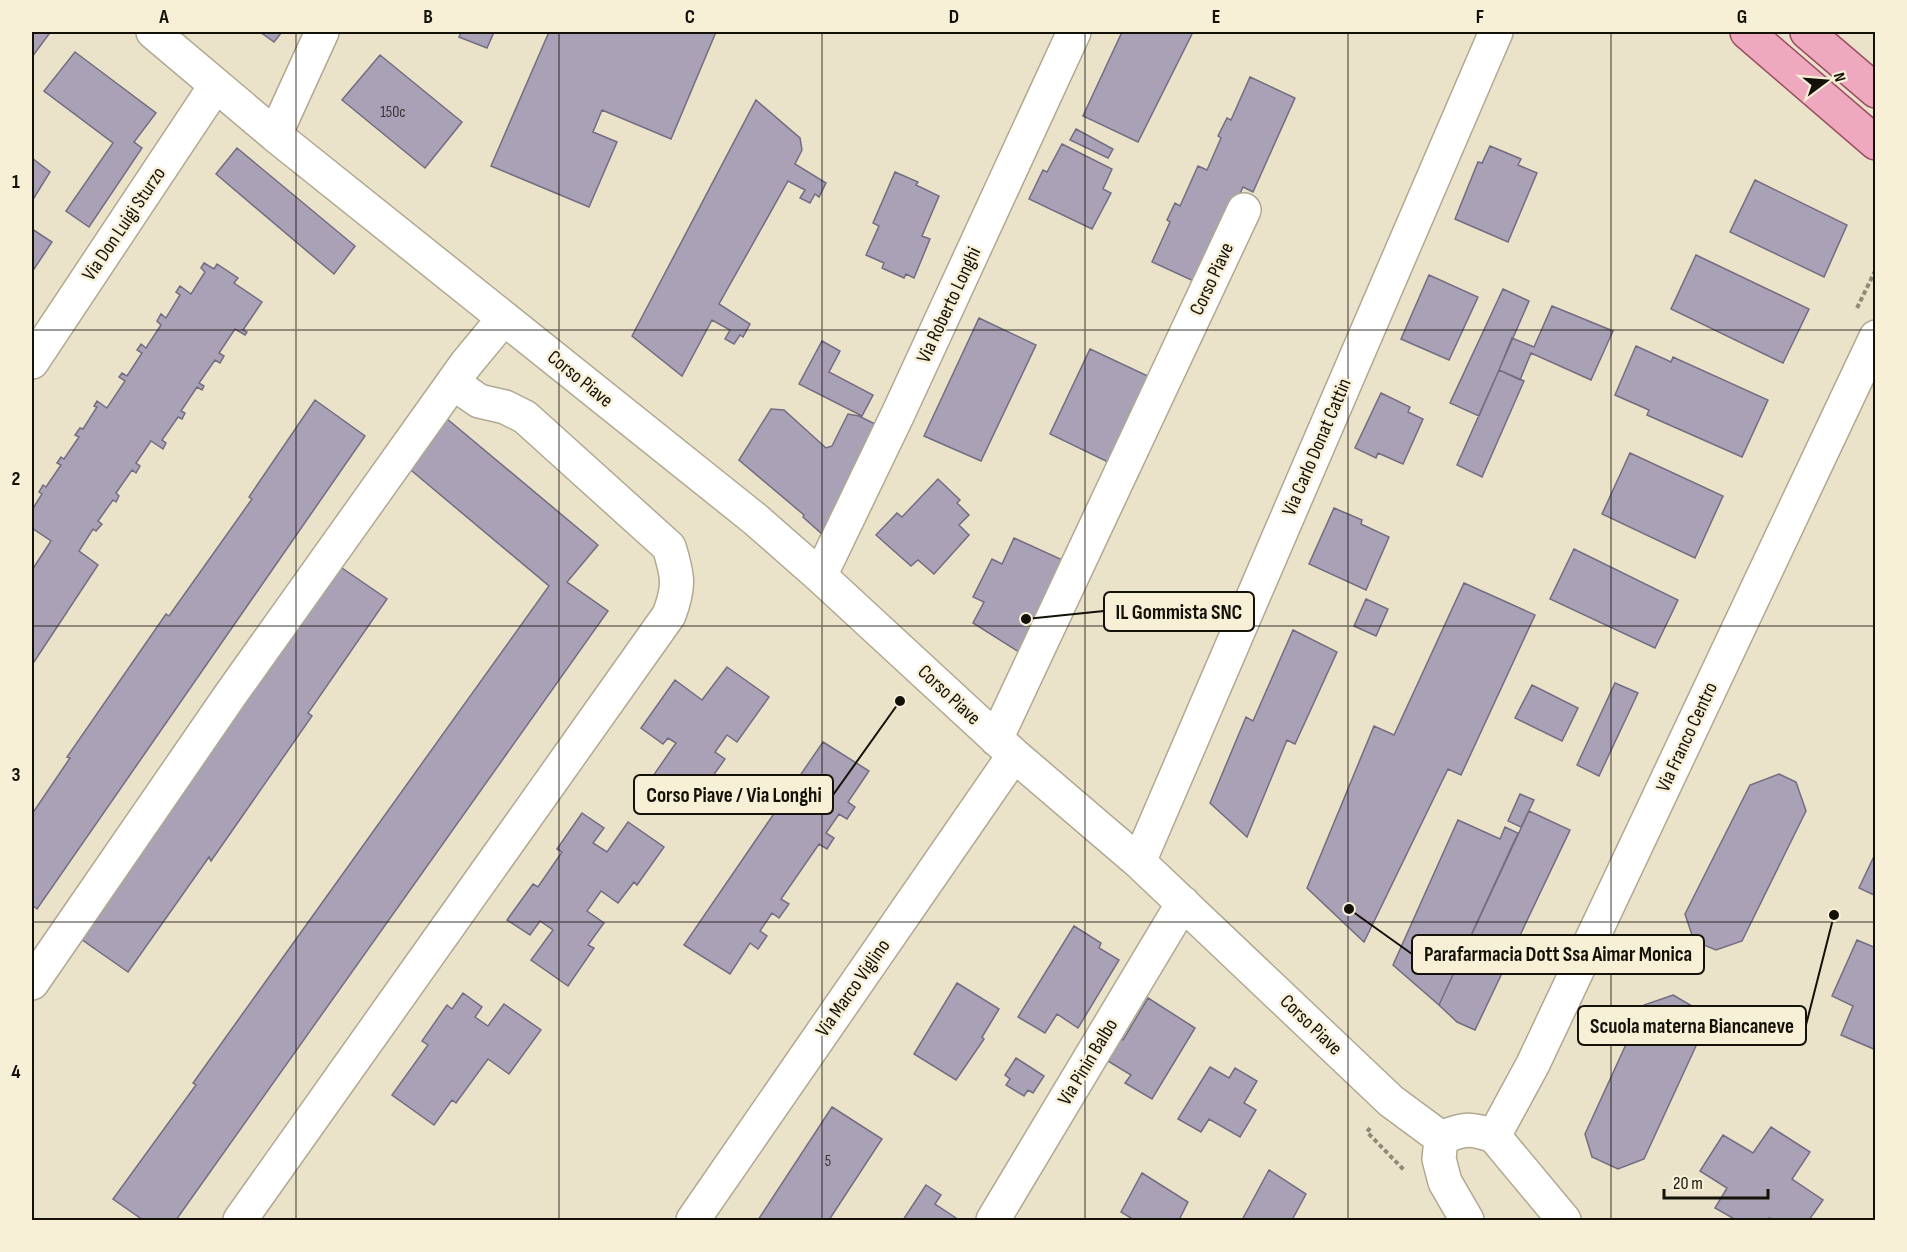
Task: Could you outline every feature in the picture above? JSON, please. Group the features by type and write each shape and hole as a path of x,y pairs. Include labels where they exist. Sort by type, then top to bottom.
{"main road":[{"path":"1747,32 1875,143"},
{"path":"1807,32 1875,91"}],"street":[{"name":"Corso Piave","path":"153,32 275,135 755,519 1005,747 1139,862 1391,1101 1442,1138"},
{"path":"275,135 322,32"},
{"name":"Via Roberto Longhi","path":"820,576 898,414 1074,32"},
{"name":"Via Carlo Donat Cattin","path":"1139,862 1496,32"},
{"name":"Via Don Luigi Sturzo","path":"32,363 216,85"},
{"name":"Corso Piave","path":"1005,747 1244,210"},
{"path":"32,983 231,694 466,364 504,318"},
{"name":"Via Franco Centro","path":"1494,1136 1533,1064 1875,337"},
{"path":"240,1221 669,615 677,594 677,571 669,547 525,417 505,407 479,401 453,383"},
{"name":"Via Marco Viglino","path":"693,1221 1005,747"},
{"name":"Via Pinin Balbo","path":"993,1221 1183,903"},
{"path":"1467,1221 1445,1182 1439,1159 1442,1138 1463,1129 1477,1130 1494,1136 1564,1221"},
{"path":"1539,1221 1550,1221"}],"path":[{"path":"1391,1101 1367,1132 1408,1176"}],"building":[{"path":"32,32 49,34 32,57"},
{"path":"260,32 282,32 274,42"},
{"path":"458,32 494,32 487,48 459,37 461,33"},
{"path":"549,32 716,32 671,139 602,110 593,132 617,142 589,207 491,166"},
{"path":"1122,32 1193,32 1138,142 1083,116"},
{"path":"75,52 156,113 134,142 142,148 89,227 66,211 113,143 44,91"},
{"path":"380,55 462,122 425,168 342,100"},
{"path":"1250,77 1295,98 1253,192 1243,187 1198,283 1152,262 1170,222 1167,220 1175,203 1180,206 1198,166 1207,170 1221,138 1218,136 1227,118 1231,120"},
{"path":"756,100 800,138 802,150 795,164 826,183 819,197 815,194 810,203 800,198 805,190 788,181 719,304 750,324 743,337 740,335 734,344 725,339 730,330 712,320 682,376 632,336"},
{"path":"1076,129 1113,149 1108,158 1070,140"},
{"path":"1062,144 1112,169 1103,189 1111,193 1092,229 1029,199 1043,170 1047,172"},
{"path":"1490,146 1521,159 1518,165 1537,173 1508,242 1455,219 1478,162 1482,163"},
{"path":"237,148 355,246 334,274 216,174"},
{"path":"32,158 50,172 32,201"},
{"path":"895,172 918,182 916,185 939,196 922,236 930,239 914,278 906,274 904,278 882,268 884,263 866,255 879,226 873,223"},
{"path":"1755,180 1847,225 1824,277 1730,232"},
{"path":"32,229 52,242 32,272"},
{"path":"1696,255 1809,309 1783,363 1671,309"},
{"path":"204,263 214,269 217,264 238,278 234,283 262,302 243,330 247,332 245,335 235,329 219,353 224,356 220,363 215,360 199,383 204,386 202,390 197,387 181,411 185,413 182,419 178,417 162,440 166,443 163,449 151,441 136,463 140,466 136,473 132,470 116,493 119,496 116,502 113,500 98,521 102,524 96,531 93,529 79,551 98,565 32,665 32,570 51,541 32,528 32,510 42,494 39,492 43,485 46,487 61,465 57,463 61,457 64,459 79,437 75,435 80,428 83,429 97,407 94,406 97,401 107,408 125,381 119,377 122,373 127,376 142,353 137,350 141,344 146,348 161,325 157,321 161,314 166,318 180,295 176,292 180,286 191,294 205,272 201,268"},
{"path":"1429,275 1478,297 1449,360 1401,339"},
{"path":"1503,289 1529,301 1479,416 1450,403"},
{"path":"1552,306 1613,331 1591,380 1531,353 1520,380 1499,370 1512,338 1534,347"},
{"path":"979,318 1036,345 981,461 924,436"},
{"path":"822,341 840,351 829,372 873,395 862,416 799,384"},
{"path":"1636,346 1671,362 1673,357 1768,400 1742,457 1647,415 1649,410 1615,395"},
{"path":"1090,349 1150,377 1110,463 1050,434"},
{"path":"1499,370 1524,381 1482,477 1457,465"},
{"path":"1381,393 1410,407 1408,412 1423,419 1403,464 1378,453 1376,458 1355,448"},
{"path":"315,400 365,436 37,909 32,905 32,814 70,758 67,757 166,614 169,616 252,499 249,497"},
{"path":"771,409 784,410 826,448 832,446 848,414 859,416 881,427 822,534 803,517 804,515 739,460"},
{"path":"446,418 598,545 567,582 608,611 176,1220 143,1220 113,1199 196,1085 193,1083 549,586 406,466"},
{"path":"1630,453 1723,496 1695,558 1602,514"},
{"path":"938,479 960,500 957,503 969,515 959,525 969,535 934,574 918,560 911,566 876,535 897,513 902,517"},
{"path":"1334,508 1362,520 1361,524 1389,537 1366,590 1309,564"},
{"path":"1014,538 1067,562 1022,654 973,623 984,602 973,597 992,559 1002,564"},
{"path":"1574,549 1678,600 1655,648 1550,599"},
{"path":"339,566 387,599 308,713 312,716 211,861 209,857 128,972 81,939"},
{"path":"1464,583 1535,615 1461,775 1448,769 1364,942 1307,888 1374,726 1394,735"},
{"path":"1366,599 1388,609 1376,636 1354,626"},
{"path":"1293,630 1337,652 1295,744 1287,740 1247,837 1210,803 1246,717 1253,721"},
{"path":"727,667 769,697 737,742 727,735 715,752 725,759 700,794 696,791 689,801 653,776 676,743 668,738 663,744 641,728 675,680 702,700"},
{"path":"1615,683 1638,693 1599,776 1577,765"},
{"path":"1532,685 1578,708 1562,741 1515,718"},
{"path":"823,742 869,771 848,802 855,807 847,819 839,814 826,833 834,838 827,849 819,844 781,899 789,904 779,918 772,913 760,931 767,936 758,949 750,943 730,974 684,945"},
{"path":"1779,774 1796,782 1806,811 1742,941 1716,950 1694,941 1685,914 1750,785"},
{"path":"1520,794 1534,800 1521,827 1508,821"},
{"path":"1529,811 1570,830 1475,1030 1457,1022 1439,1005"},
{"path":"582,813 604,828 593,843 607,852 628,822 664,847 637,885 634,882 618,903 601,891 587,911 604,923 588,945 594,948 568,986 531,960 553,930 540,921 530,935 507,920 533,884 538,887 562,852 557,849"},
{"path":"1458,820 1500,839 1505,827 1518,833 1439,1005 1393,965"},
{"path":"1876,852 1876,896 1859,888"},
{"path":"1074,926 1101,943 1099,948 1119,960 1078,1028 1057,1014 1045,1033 1018,1017"},
{"path":"1857,940 1876,948 1876,1050 1841,1035 1853,1006 1832,996"},
{"path":"957,983 999,1009 982,1037 984,1039 956,1080 914,1054"},
{"path":"463,993 482,1007 475,1017 488,1026 504,1004 541,1030 509,1074 488,1059 456,1103 452,1100 434,1125 392,1095 428,1045 422,1041 447,1005 452,1009"},
{"path":"1673,995 1692,1006 1701,1035 1644,1159 1618,1169 1592,1157 1585,1134 1644,1005"},
{"path":"1148,998 1195,1028 1152,1099 1125,1083 1131,1075 1103,1058 1116,1036 1123,1040"},
{"path":"1016,1058 1044,1076 1033,1093 1028,1090 1024,1096 1006,1085 1010,1079 1005,1075"},
{"path":"1210,1067 1229,1078 1235,1068 1257,1081 1244,1103 1256,1110 1240,1137 1209,1119 1201,1132 1178,1119"},
{"path":"832,1107 882,1139 829,1220 758,1220"},
{"path":"1771,1127 1810,1152 1792,1179 1823,1200 1809,1220 1769,1218 1767,1220 1736,1220 1715,1208 1727,1188 1700,1171 1723,1135 1753,1153"},
{"path":"1269,1170 1306,1194 1292,1220 1242,1220"},
{"path":"1142,1173 1188,1202 1179,1220 1134,1220 1121,1212"},
{"path":"926,1185 941,1195 935,1204 959,1220 903,1220"}],"place":[{"name":"IL Gommista SNC","path":"1026,619"},
{"name":"Corso Piave / Via Longhi","path":"900,701"},
{"name":"Parafarmacia Dott Ssa Aimar Monica","path":"1349,909"},
{"name":"Scuola materna Biancaneve","path":"1834,915"}]}
